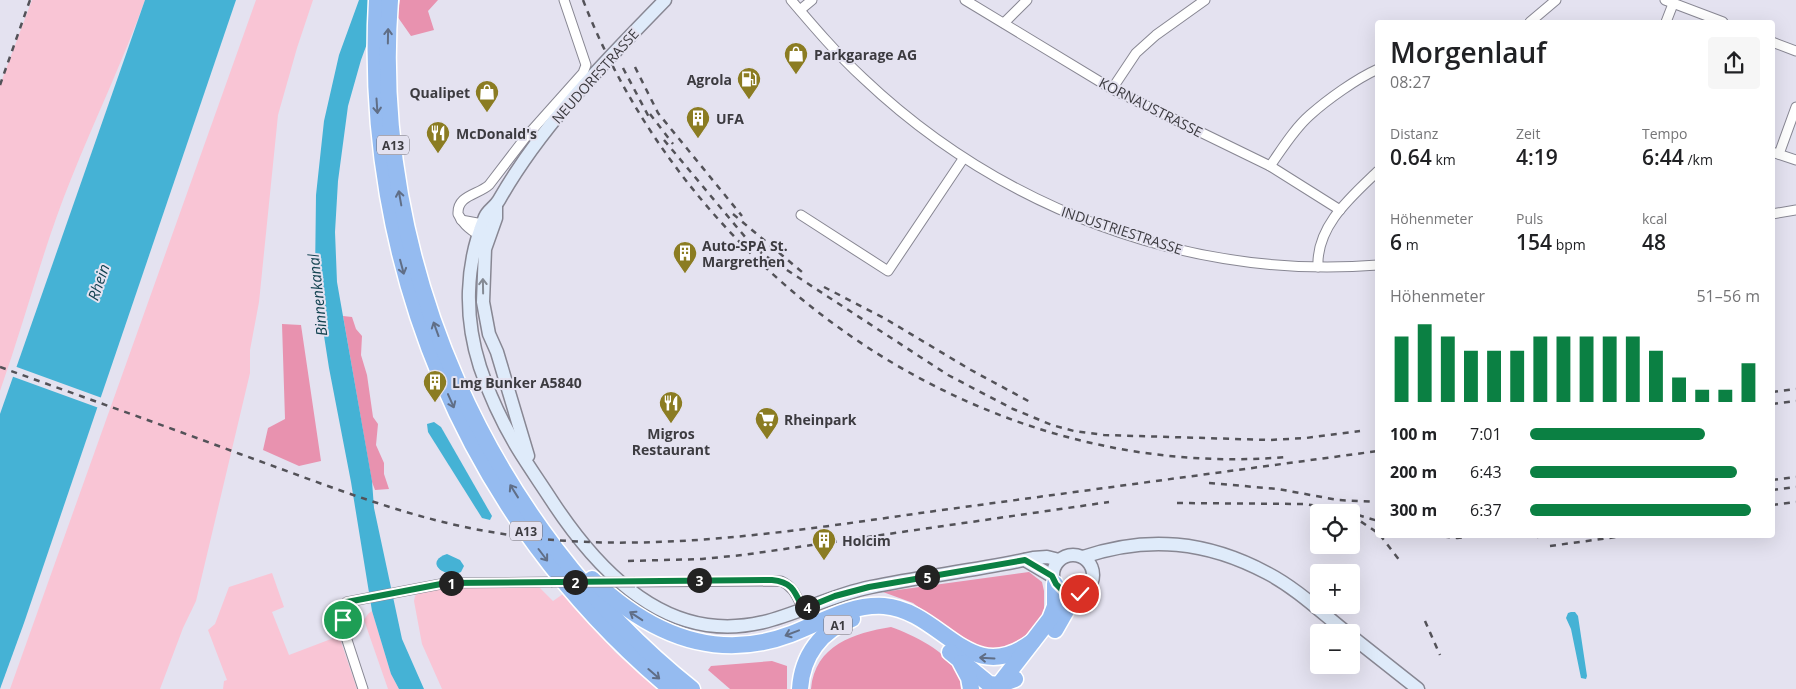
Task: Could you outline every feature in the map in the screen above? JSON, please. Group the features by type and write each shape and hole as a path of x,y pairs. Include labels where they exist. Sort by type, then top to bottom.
{"highway":[{"name":"A13","path":"385,3 375,58 380,143 386,192 394,233 417,315 432,356 456,413 498,489 526,531 556,572 613,636 671,689"},
{"name":"A13","path":"385,3 393,143 402,209 419,279 446,358 474,420 508,480 542,531 570,568 616,620 655,658 692,689"},
{"name":"A13","path":"542,531 624,608 656,627 696,641 728,644 759,642 791,634 850,610 879,606 898,609 915,616 929,624 964,652 980,658 1006,657 1018,652 1032,642"},
{"path":"1004,685 1053,612 1056,599 1054,580"},
{"path":"1004,685 1054,631 1075,595"},
{"name":"A1","path":"800,689 805,665 818,642 836,626 859,617 884,615 903,620 931,636 986,682 1004,685"},
{"name":"A1","path":"960,661 969,678 971,689"}],"main road":[{"name":"NEUDORFSTRASSE","path":"531,468 485,317 483,278 486,214 496,205 524,160 557,116 665,0"},
{"name":"NEUDORFSTRASSE","path":"486,230 473,253 468,285 468,300 472,333 480,366 503,420 518,449 582,542 619,581 658,608 678,617 704,624 737,627 783,618 835,596 869,587 1025,560 1047,557 1059,560"},
{"path":"1083,557 1121,546 1164,543 1202,548 1235,558 1275,578 1335,624"},
{"path":"1093,570 1108,557 1137,546"},
{"path":"1025,560 1054,580 1064,592 1075,595 1084,592 1090,587 1093,581 1093,570 1090,562 1083,557 1073,554 1059,560 1054,566 1054,580"},
{"path":"1360,643 1418,689"}],"street":[{"path":"486,230 461,220 458,214 460,204 468,196 481,191 489,185 524,138 583,73 586,65 564,0"},
{"name":"INDUSTRIESTRASSE","path":"792,0 840,57 892,104 963,159 1021,192 1060,210 1083,220 1150,242 1238,261 1318,267 1375,265"},
{"path":"800,10 812,0"},
{"name":"KORNAUSTRASSE","path":"965,0 1112,89 1270,166 1340,210"},
{"path":"1004,23 1027,0"},
{"path":"1112,89 1136,53 1156,35 1205,0"},
{"path":"1532,20 1556,0"},
{"path":"1666,20 1669,2 1687,4 1719,20"},
{"path":"1775,43 1796,51"},
{"path":"1270,166 1292,135 1310,115 1362,77 1375,70"},
{"path":"1796,107 1776,153 1796,160"},
{"path":"801,215 888,271 963,159"},
{"path":"1318,267 1320,246 1334,218 1375,174"},
{"path":"1775,214 1796,210"},
{"path":"363,689 346,637 343,620 347,602 405,590 446,583 782,581 790,585 794,590 803,609"}],"shaded area":[{"path":"32,0 145,0 61,205 0,391 0,85"},
{"path":"256,0 313,0 278,115 259,302 250,350 250,373 196,601 183,628 160,689 10,689"},
{"path":"400,0 438,0 428,11 434,30 411,36 397,16"},
{"path":"343,316 352,317 356,329 362,336 361,355 367,375 373,417 378,424 376,445 384,463 384,474 389,489 375,490 372,482"},
{"path":"282,324 301,325 321,461 299,466 263,450 268,428 285,419"},
{"path":"1029,572 1042,582 1044,611 1035,628 1014,645 992,651 976,650 913,603 883,592"},
{"path":"272,573 284,607 272,612 289,655 339,636 357,689 223,689 224,681 227,680 208,630 215,624 229,587"},
{"path":"532,586 540,588 553,601 563,594 615,652 657,689 442,689 422,644 414,601 415,596 420,591 453,587"},
{"path":"372,611 391,674 399,689 388,689 364,620"},
{"path":"891,627 919,639 946,658 959,675 961,689 811,689 814,674 828,652 850,638"},
{"path":"772,661 787,666 787,689 730,689 708,670 711,666"}],"water":[{"name":"Rhein","path":"145,0 236,0 0,689 0,414"},
{"path":"359,0 383,0 361,60 348,106 338,181 335,232 337,282 372,481 374,508 402,639 424,689 399,689 391,674 372,611 315,278 316,195 324,121 339,55"},
{"path":"434,422 441,427 492,516 490,520 482,518 428,432 427,424"},
{"path":"447,554 460,560 464,566 461,572 455,574 439,569 437,561 440,557"},
{"path":"1575,612 1578,616 1586,679 1581,678 1571,629 1566,618 1568,613"}],"pier":[{"path":"14,366 102,398 99,408 11,376"}],"railway":[{"path":"0,85 30,0"},
{"path":"583,0 632,101 696,193 773,274 861,343 959,398 1063,436 1173,456 1286,457"},
{"path":"635,67 658,113 742,216"},
{"path":"623,68 651,121"},
{"path":"650,114 673,144"},
{"path":"664,140 751,244 764,255 948,375 1013,409 1052,425 1074,431 1104,435 1270,440 1306,438 1360,431"},
{"path":"733,214 802,272"},
{"path":"824,287 884,318 971,370 1032,403"},
{"path":"0,367 399,510 464,527 551,540 661,542 772,533 1375,451"},
{"path":"1775,392 1796,389"},
{"path":"1775,404 1796,401"},
{"path":"1775,480 1796,477"},
{"path":"1209,483 1278,489 1338,500 1375,502"},
{"path":"1775,490 1796,487"},
{"path":"628,561 702,559 743,555 1109,502"},
{"path":"1775,505 1796,502"},
{"path":"1177,503 1310,505"},
{"path":"1360,516 1375,520"},
{"path":"1360,521 1375,531"},
{"path":"1382,538 1400,561"},
{"path":"1550,546 1609,538"},
{"path":"1425,621 1440,655"}],"place":[{"name":"Parkgarage AG","path":"796,75"},
{"name":"Agrola","path":"749,100"},
{"name":"Qualipet","path":"487,113"},
{"name":"UFA","path":"698,139"},
{"name":"McDonald's","path":"438,154"},
{"name":"Auto-SPA St. Margrethen","path":"685,274"},
{"name":"Lmg Bunker A5840","path":"435,403"},
{"name":"Migros Restaurant","path":"671,424"},
{"name":"Rheinpark","path":"767,440"},
{"name":"Holcim","path":"824,561"}],"route":[{"path":"343,620 347,602 446,583 772,580 782,581 790,585 803,609 835,596 869,587 1025,560 1052,576 1058,588 1064,592 1071,595 1080,594"}],"water label":[{"name":"Binnenkanal","path":"317,295"}]}
